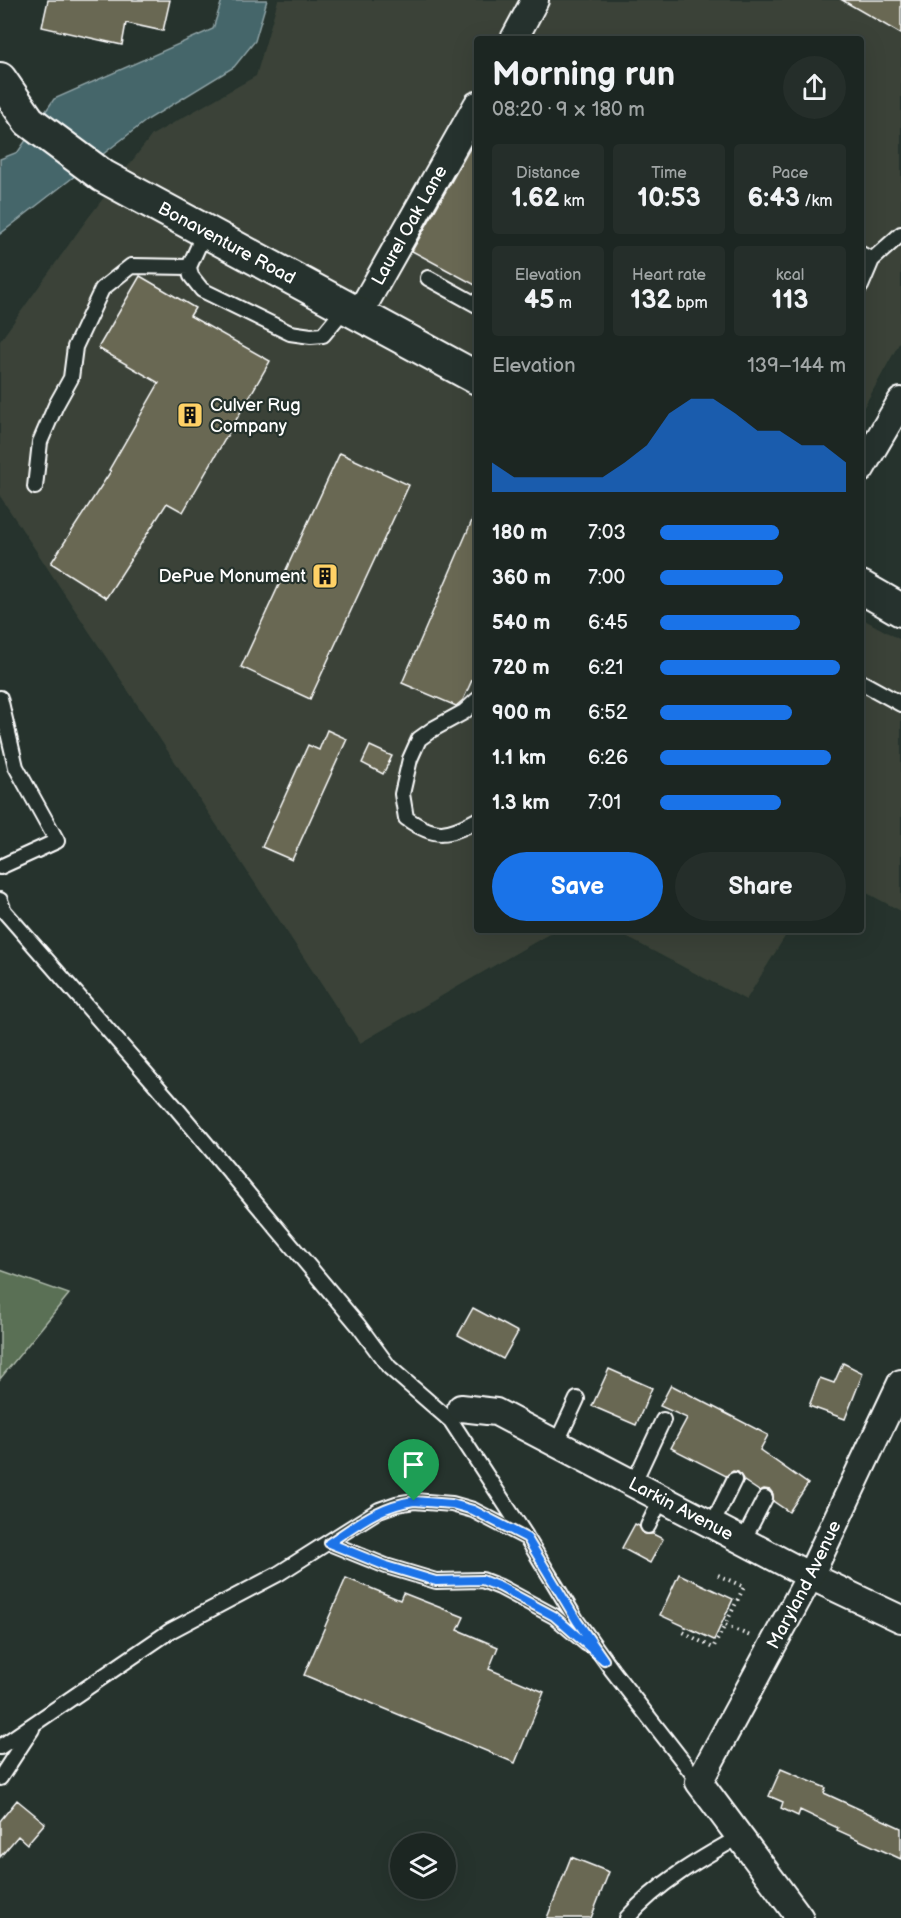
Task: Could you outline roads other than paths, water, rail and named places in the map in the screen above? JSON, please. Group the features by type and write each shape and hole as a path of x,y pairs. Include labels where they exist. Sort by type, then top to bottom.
{"street":[{"path":"516,36 535,0"},
{"name":"Bonaventure Road","path":"0,80 28,121 103,176 474,376"},
{"name":"Laurel Oak Lane","path":"353,310 474,110"},
{"path":"865,452 901,400"},
{"path":"864,589 901,609"},
{"name":"Maryland Avenue","path":"699,1782 810,1576 901,1383"},
{"name":"Larkin Avenue","path":"461,1408 496,1412 810,1576 901,1619"},
{"path":"699,1782 800,1918"}],"lane":[{"path":"202,229 198,247 189,267 191,276 202,290 290,333 311,336 323,335 353,310"},
{"path":"867,258 901,234"},
{"path":"35,487 40,442 71,378 75,347 102,289 131,266 189,267"},
{"path":"428,278 474,303"},
{"path":"864,684 901,704"},
{"path":"0,698 16,767 57,841 0,867"},
{"path":"474,703 464,712 433,729 419,740 410,759 402,794 406,818 419,827 448,834 474,821"},
{"path":"0,900 4,911 185,1118 358,1325 389,1367 451,1421 527,1538 577,1621 604,1660 699,1782"},
{"path":"556,1444 577,1399"},
{"path":"633,1484 663,1420"},
{"path":"712,1525 734,1480"},
{"path":"743,1541 765,1498"},
{"path":"648,1526 661,1499"},
{"path":"0,1747 170,1631 278,1574 380,1510 414,1501 452,1504 473,1510 527,1538"},
{"path":"329,1543 386,1566 436,1581 482,1580 500,1587 554,1616 604,1660"},
{"path":"0,1778 36,1722"},
{"path":"627,1918 644,1899 690,1864 739,1837"}],"water":[{"path":"222,0 267,0 255,41 234,67 147,120 0,234 0,159 18,152 54,99 213,29"}],"place":[{"name":"Culver Rug Company","path":"190,415"},
{"name":"DePue Monument","path":"325,576"}]}
